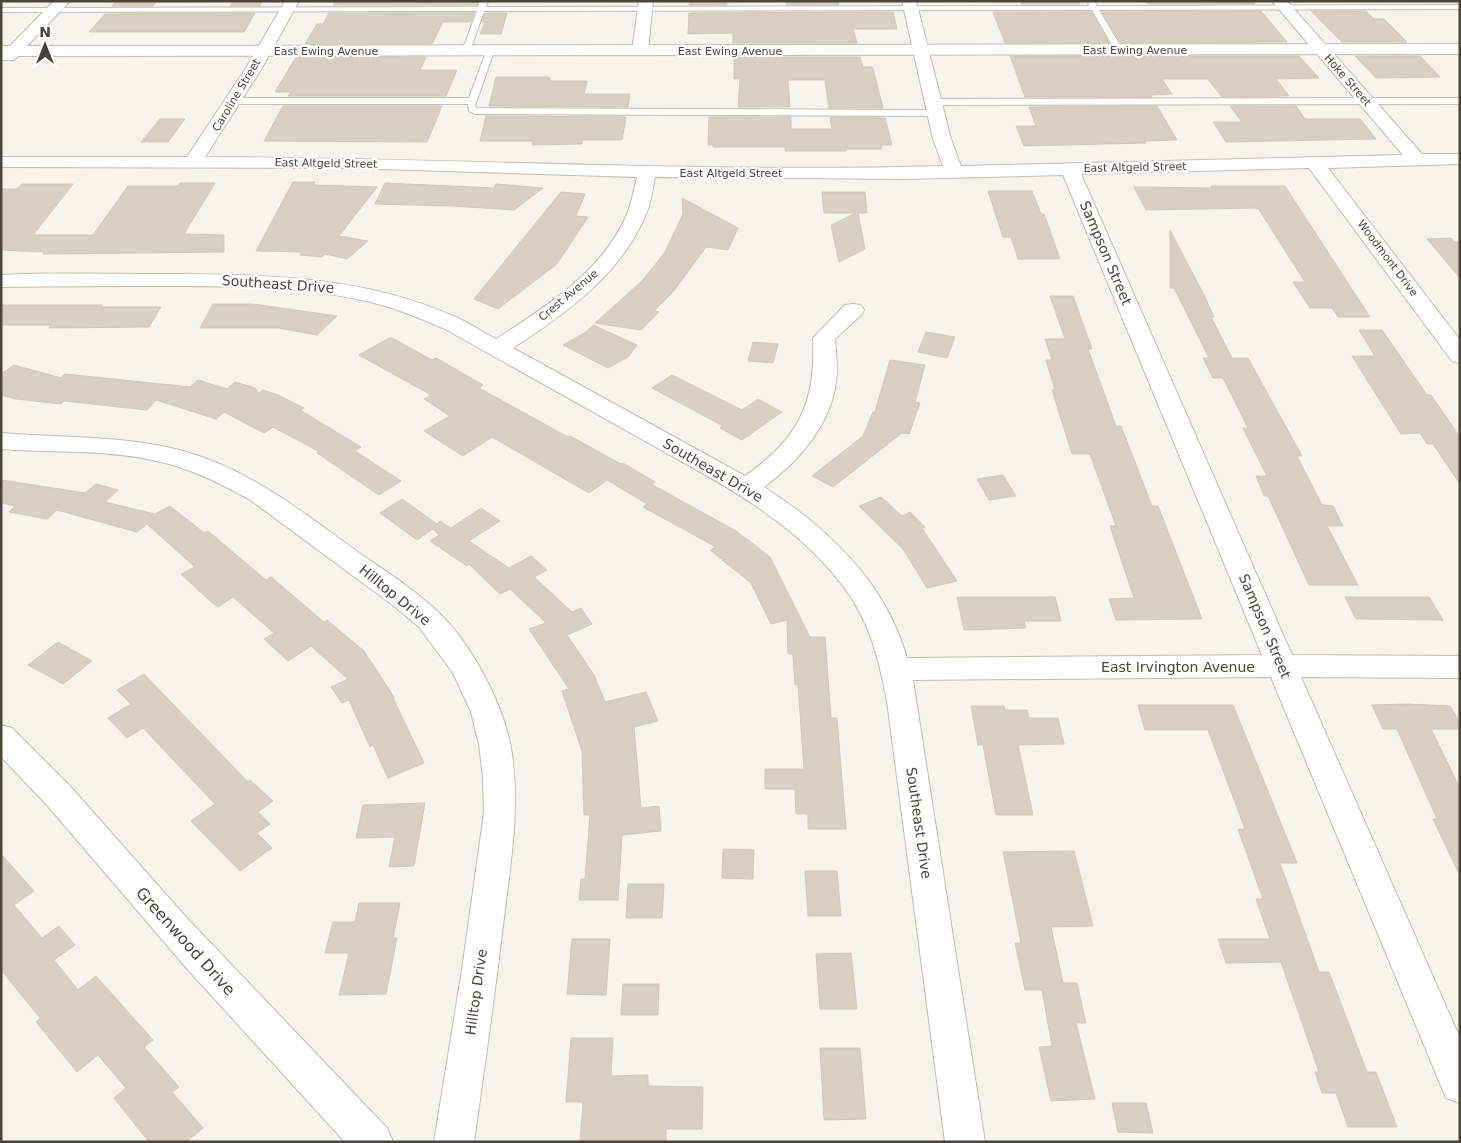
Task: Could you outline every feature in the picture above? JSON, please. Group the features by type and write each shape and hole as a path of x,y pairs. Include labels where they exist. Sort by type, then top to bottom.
{"street":[{"path":"910,4 934,108 954,171"},
{"name":"Hoke Street","path":"1282,4 1416,159"},
{"path":"1,64 8,51 58,5"},
{"name":"Caroline Street","path":"193,162 254,68 290,5"},
{"path":"640,51 646,5"},
{"name":"East Ewing Avenue","path":"8,51 1460,49"},
{"name":"East Altgeld Street","path":"1,162 464,165 647,172 954,171 1460,158"},
{"name":"Woodmont Drive","path":"1314,162 1460,356"},
{"name":"Sampson Street","path":"1069,168 1460,1084"},
{"name":"Crest Avenue","path":"497,349 563,302 606,262 628,230 636,213 647,172"},
{"name":"Southeast Drive","path":"1,281 268,281 331,286 396,300 422,309 453,324 746,488 795,520 820,541 852,577 874,610 887,638 895,669 902,701 965,1142"},
{"path":"746,488 777,463 796,442 814,414 824,385 824,338 853,310"},
{"name":"Hilltop Drive","path":"1,440 126,448 157,453 210,468 258,493 404,599 429,620 466,668 486,712 495,745 499,777 500,812 480,970 454,1142"},
{"name":"East Irvington Avenue","path":"895,669 1282,666 1460,667"},
{"name":"Greenwood Drive","path":"1,737 64,801 145,896 282,1047 373,1142"}],"lane":[{"path":"1445,1 1456,7"},
{"path":"1093,4 1119,50"},
{"path":"1,10 58,5 1282,4 1456,7"},
{"path":"466,51 482,5"},
{"path":"490,51 472,109 483,112 1460,101"},
{"path":"232,101 473,101"}],"building":[{"path":"116,1 157,1 153,6 112,6"},
{"path":"234,1 262,1 260,6 230,6"},
{"path":"336,1 478,1 477,5 333,5"},
{"path":"689,1 727,1 727,5 689,5"},
{"path":"786,1 838,1 839,5 787,5"},
{"path":"1020,1 1078,1 1080,4 1021,4"},
{"path":"1146,1 1253,1 1255,4 1148,4"},
{"path":"1261,11 1287,42 1121,43 1102,12"},
{"path":"1311,11 1366,11 1374,19 1384,19 1407,42 1342,42"},
{"path":"893,12 897,29 853,29 857,43 733,43 733,33 688,34 689,13"},
{"path":"993,12 1091,12 1109,43 1005,43"},
{"path":"255,13 244,32 89,32 105,14"},
{"path":"329,13 474,13 471,22 443,22 432,44 305,44 317,24 323,24"},
{"path":"485,13 507,13 501,34 480,34 485,22 482,22"},
{"path":"1010,56 1299,56 1319,78 1276,79 1289,96 1222,97 1208,79 1162,79 1172,94 1150,95 1152,97 1025,97"},
{"path":"1355,56 1420,56 1440,77 1376,78"},
{"path":"296,57 426,57 420,70 457,70 446,96 288,96 291,92 275,92"},
{"path":"734,57 860,57 863,67 872,67 873,69 883,108 829,108 825,80 788,80 790,107 738,107 740,79 734,79"},
{"path":"496,77 548,77 550,81 587,81 584,94 630,94 628,107 489,106"},
{"path":"283,106 442,106 427,142 264,141"},
{"path":"1157,106 1177,140 1144,141 1146,143 1024,146 1016,126 1036,126 1029,107"},
{"path":"1230,106 1296,106 1305,119 1360,119 1376,139 1226,142 1213,122 1242,122"},
{"path":"486,116 626,117 622,140 582,140 582,144 532,145 533,141 480,141"},
{"path":"709,117 791,117 791,129 832,129 830,117 885,118 892,145 881,145 882,149 846,149 846,151 785,151 785,147 713,147 713,145 708,145"},
{"path":"160,119 185,119 168,142 141,142"},
{"path":"293,182 315,182 313,185 377,187 339,236 368,241 347,259 325,254 322,257 300,255 302,252 256,251"},
{"path":"180,183 215,183 184,234 224,235 224,252 43,254 44,252 1,250 1,189 17,189 22,184 73,184 33,235 93,235 128,186 178,186"},
{"path":"385,183 494,188 496,184 543,188 514,210 375,204"},
{"path":"1211,186 1285,186 1370,317 1338,317 1332,308 1310,308 1293,282 1305,282 1258,208 1146,210 1134,187 1212,188"},
{"path":"988,191 1032,191 1041,214 1044,214 1060,259 1018,259 1011,237 1003,237"},
{"path":"561,192 585,194 576,216 588,217 557,264 498,309 474,299"},
{"path":"822,192 865,192 867,213 858,213 865,249 839,262 831,225 856,213 824,213"},
{"path":"682,198 738,228 728,250 706,247 673,292 654,311 659,312 641,330 595,323 642,281 665,252 683,214"},
{"path":"1170,230 1204,295 1214,317 1211,317 1232,358 1248,358 1302,456 1297,456 1322,505 1333,506 1343,526 1327,526 1358,585 1309,585 1268,496 1264,496 1256,476 1267,476 1243,428 1248,428 1223,378 1213,378 1203,358 1209,358 1174,288 1170,288"},
{"path":"1451,238 1454,242 1460,242 1460,278 1427,239"},
{"path":"1050,296 1073,296 1092,349 1088,349 1116,426 1121,426 1152,506 1158,506 1202,619 1116,620 1109,599 1134,598 1110,526 1116,526 1090,454 1072,454 1052,390 1055,390 1046,360 1052,360 1045,339 1065,339"},
{"path":"213,304 253,304 337,316 317,335 279,328 200,328"},
{"path":"1,305 161,307 149,327 49,328 51,325 1,325"},
{"path":"593,325 637,345 628,357 608,368 563,345 586,332"},
{"path":"1359,330 1382,330 1427,395 1431,395 1460,437 1460,484 1433,444 1427,444 1420,433 1401,434 1352,356 1375,356"},
{"path":"926,332 955,337 947,358 918,352"},
{"path":"389,338 432,360 436,358 483,385 479,388 568,437 570,436 621,464 623,463 655,482 651,484 736,531 770,557 810,637 825,637 831,718 837,718 846,829 808,829 808,814 796,814 795,789 765,789 765,769 804,769 798,685 795,685 793,654 788,654 787,620 771,624 751,583 710,550 716,547 643,507 647,504 607,480 589,493 492,437 463,456 424,431 450,416 424,399 431,395 359,355"},
{"path":"753,342 778,344 773,363 748,361"},
{"path":"890,360 925,365 915,402 920,403 909,434 902,433 833,487 812,476 863,436 873,412 875,412"},
{"path":"14,365 61,378 65,374 190,387 198,380 227,389 235,382 255,388 259,393 263,390 304,408 300,410 361,447 355,451 401,481 379,495 317,453 320,452 273,427 264,433 224,412 216,419 156,400 147,410 64,401 61,404 16,399 1,395 1,374"},
{"path":"672,375 742,410 758,399 782,412 742,440 720,428 723,426 652,388"},
{"path":"1003,475 1016,496 989,500 977,479"},
{"path":"1,480 85,493 96,484 118,490 105,502 155,514 170,506 204,533 208,531 266,580 271,577 324,622 327,620 364,651 394,697 424,763 388,778 373,745 370,747 349,700 342,703 331,687 348,679 311,646 288,661 264,639 274,633 233,597 218,607 181,574 195,567 147,524 137,532 57,510 47,519 9,512 15,506 1,503"},
{"path":"881,497 902,516 910,512 925,527 922,528 957,581 927,588 903,549 859,506"},
{"path":"402,499 437,524 440,521 451,528 481,508 500,521 469,541 509,568 531,556 547,570 534,577 572,612 581,608 592,624 567,635 594,675 605,702 646,692 658,721 634,727 641,808 659,806 661,831 622,835 618,900 579,900 581,879 585,879 590,815 584,815 582,751 562,691 569,689 529,629 546,623 510,589 500,594 469,564 467,566 430,541 439,535 433,529 417,540 380,513"},
{"path":"957,597 1055,597 1061,621 1024,621 1026,628 964,630"},
{"path":"1345,597 1429,597 1443,620 1356,619"},
{"path":"58,642 92,661 63,684 28,665"},
{"path":"144,674 248,782 250,780 273,801 258,812 270,824 257,833 272,848 240,871 191,821 215,804 143,728 127,738 108,718 131,704 117,690"},
{"path":"1138,705 1233,705 1297,863 1280,863 1319,972 1329,972 1367,1072 1376,1072 1397,1127 1348,1127 1336,1093 1322,1093 1315,1072 1319,1072 1281,962 1226,963 1218,939 1270,939 1256,899 1263,899 1238,829 1245,829 1208,730 1145,730"},
{"path":"1372,705 1450,706 1460,723 1460,729 1431,729 1460,788 1460,876 1433,819 1437,819 1397,729 1383,729"},
{"path":"971,706 1004,706 1005,710 1027,710 1029,718 1058,718 1064,744 1018,745 1033,815 996,815 983,745 978,745"},
{"path":"425,803 414,866 389,867 395,837 356,838 363,805"},
{"path":"723,849 754,850 753,879 722,878"},
{"path":"1074,851 1093,926 1051,927 1063,983 1077,983 1086,1023 1076,1023 1095,1099 1051,1101 1039,1047 1052,1046 1042,990 1025,990 1015,943 1021,943 1003,852"},
{"path":"1,854 34,891 14,905 42,938 59,926 75,945 54,960 78,990 96,976 153,1040 144,1047 179,1087 172,1092 203,1128 186,1142 149,1142 114,1098 126,1088 98,1055 77,1072 36,1022 40,1018 1,970"},
{"path":"805,871 837,871 841,916 808,916"},
{"path":"628,884 664,884 662,918 626,918"},
{"path":"359,903 400,903 393,938 397,938 386,994 339,995 349,953 325,953 333,922 355,922"},
{"path":"572,939 610,939 606,995 567,994"},
{"path":"851,953 857,1009 820,1009 816,954"},
{"path":"623,984 659,984 658,1015 621,1015"},
{"path":"571,1038 613,1038 611,1076 648,1075 648,1086 703,1087 702,1129 666,1129 666,1142 580,1142 583,1102 566,1102"},
{"path":"820,1048 860,1048 866,1119 824,1120"},
{"path":"1112,1103 1146,1103 1153,1133 1118,1132"}]}
